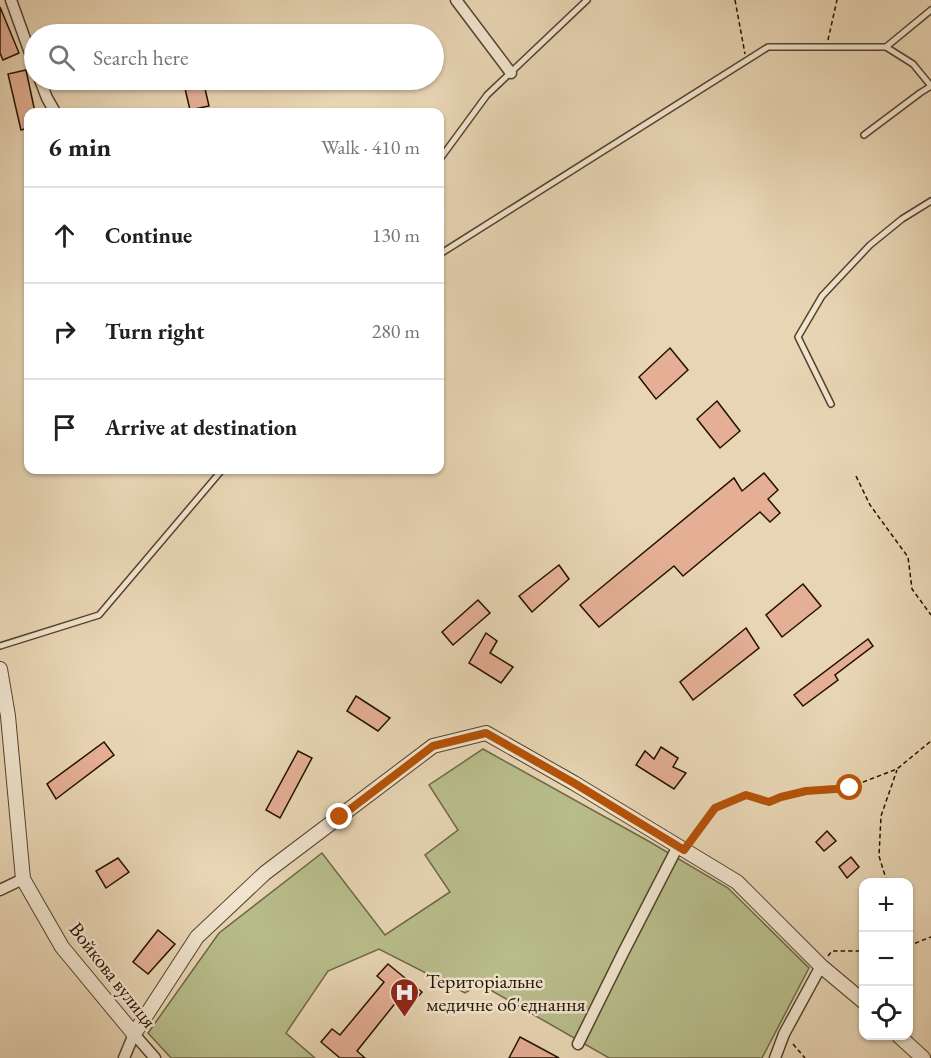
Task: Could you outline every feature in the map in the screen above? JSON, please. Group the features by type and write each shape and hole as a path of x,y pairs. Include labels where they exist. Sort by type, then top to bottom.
{"street":[{"path":"11,0 24,36"},
{"path":"456,0 511,73"},
{"path":"44,90 53,108"},
{"name":"Войкова вулиця","path":"0,669 8,716 23,879 62,947 155,1058"},
{"path":"124,1058 134,1034 198,937 265,873 433,746 486,733 574,783 737,882 821,966 859,998"},
{"path":"578,1044 623,953 681,848"},
{"path":"0,890 23,879"},
{"path":"775,1058 784,1034 821,966"},
{"path":"904,1040 923,1058"}],"lane":[{"path":"444,154 487,95 587,0"},
{"path":"886,46 931,10"},
{"path":"444,251 768,47 886,46 913,64 931,86 864,135"},
{"path":"831,404 798,337 822,296 870,245 902,219 931,201"},
{"path":"0,646 99,615 219,474"}],"path":[{"path":"735,0 746,60"},
{"path":"826,47 837,0"},
{"path":"856,476 870,506 908,557 912,590 931,615"},
{"path":"681,848 715,808 746,795 769,802 806,791 850,788 897,769 931,741"},
{"path":"886,878 879,856 881,816 897,769"},
{"path":"913,944 931,938"},
{"path":"821,966 832,951 859,951"},
{"path":"784,1034 805,1058"}],"green space":[{"path":"483,749 728,888 809,968 762,1058 609,1058 480,984 465,993 379,949 328,971 286,1033 315,1058 171,1058 148,1033 219,933 322,853 385,935 450,892 425,855 458,830 429,785"}],"building":[{"path":"0,7 19,53 3,60 0,53"},
{"path":"24,70 24,90 30,90 34,108 24,108 24,129 21,130 8,74"},
{"path":"185,90 205,90 209,106 190,108"},
{"path":"670,348 688,370 656,399 639,377"},
{"path":"717,401 740,431 720,448 697,419"},
{"path":"764,473 778,490 768,499 780,513 770,522 760,512 683,576 674,566 599,627 580,605 734,478 742,491"},
{"path":"559,565 569,579 532,612 519,596"},
{"path":"803,584 821,606 782,637 766,615"},
{"path":"478,600 490,613 453,645 442,632"},
{"path":"746,628 759,648 693,700 680,682"},
{"path":"486,633 497,641 490,653 513,667 501,683 469,663"},
{"path":"868,639 873,646 835,675 838,680 803,706 794,695"},
{"path":"356,696 390,718 378,731 347,711"},
{"path":"104,742 114,755 56,799 47,784"},
{"path":"661,747 678,758 673,767 686,773 674,789 636,765 645,751 654,759"},
{"path":"298,751 312,758 280,818 266,810"},
{"path":"827,831 836,841 824,851 816,842"},
{"path":"851,857 859,867 847,878 839,867"},
{"path":"118,858 129,872 106,888 96,871"},
{"path":"158,930 175,944 148,974 133,962"},
{"path":"388,964 422,992 411,1005 401,996 357,1051 365,1058 340,1058 321,1042 332,1029 340,1035 384,982 377,976"},
{"path":"520,1037 559,1058 509,1058"}],"place":[{"name":"Територіальне медичне об'єднання","path":"405,1018"}],"route":[{"path":"340,817 433,746 486,733 684,850 715,808 746,795 769,802 806,791 850,788"}]}
